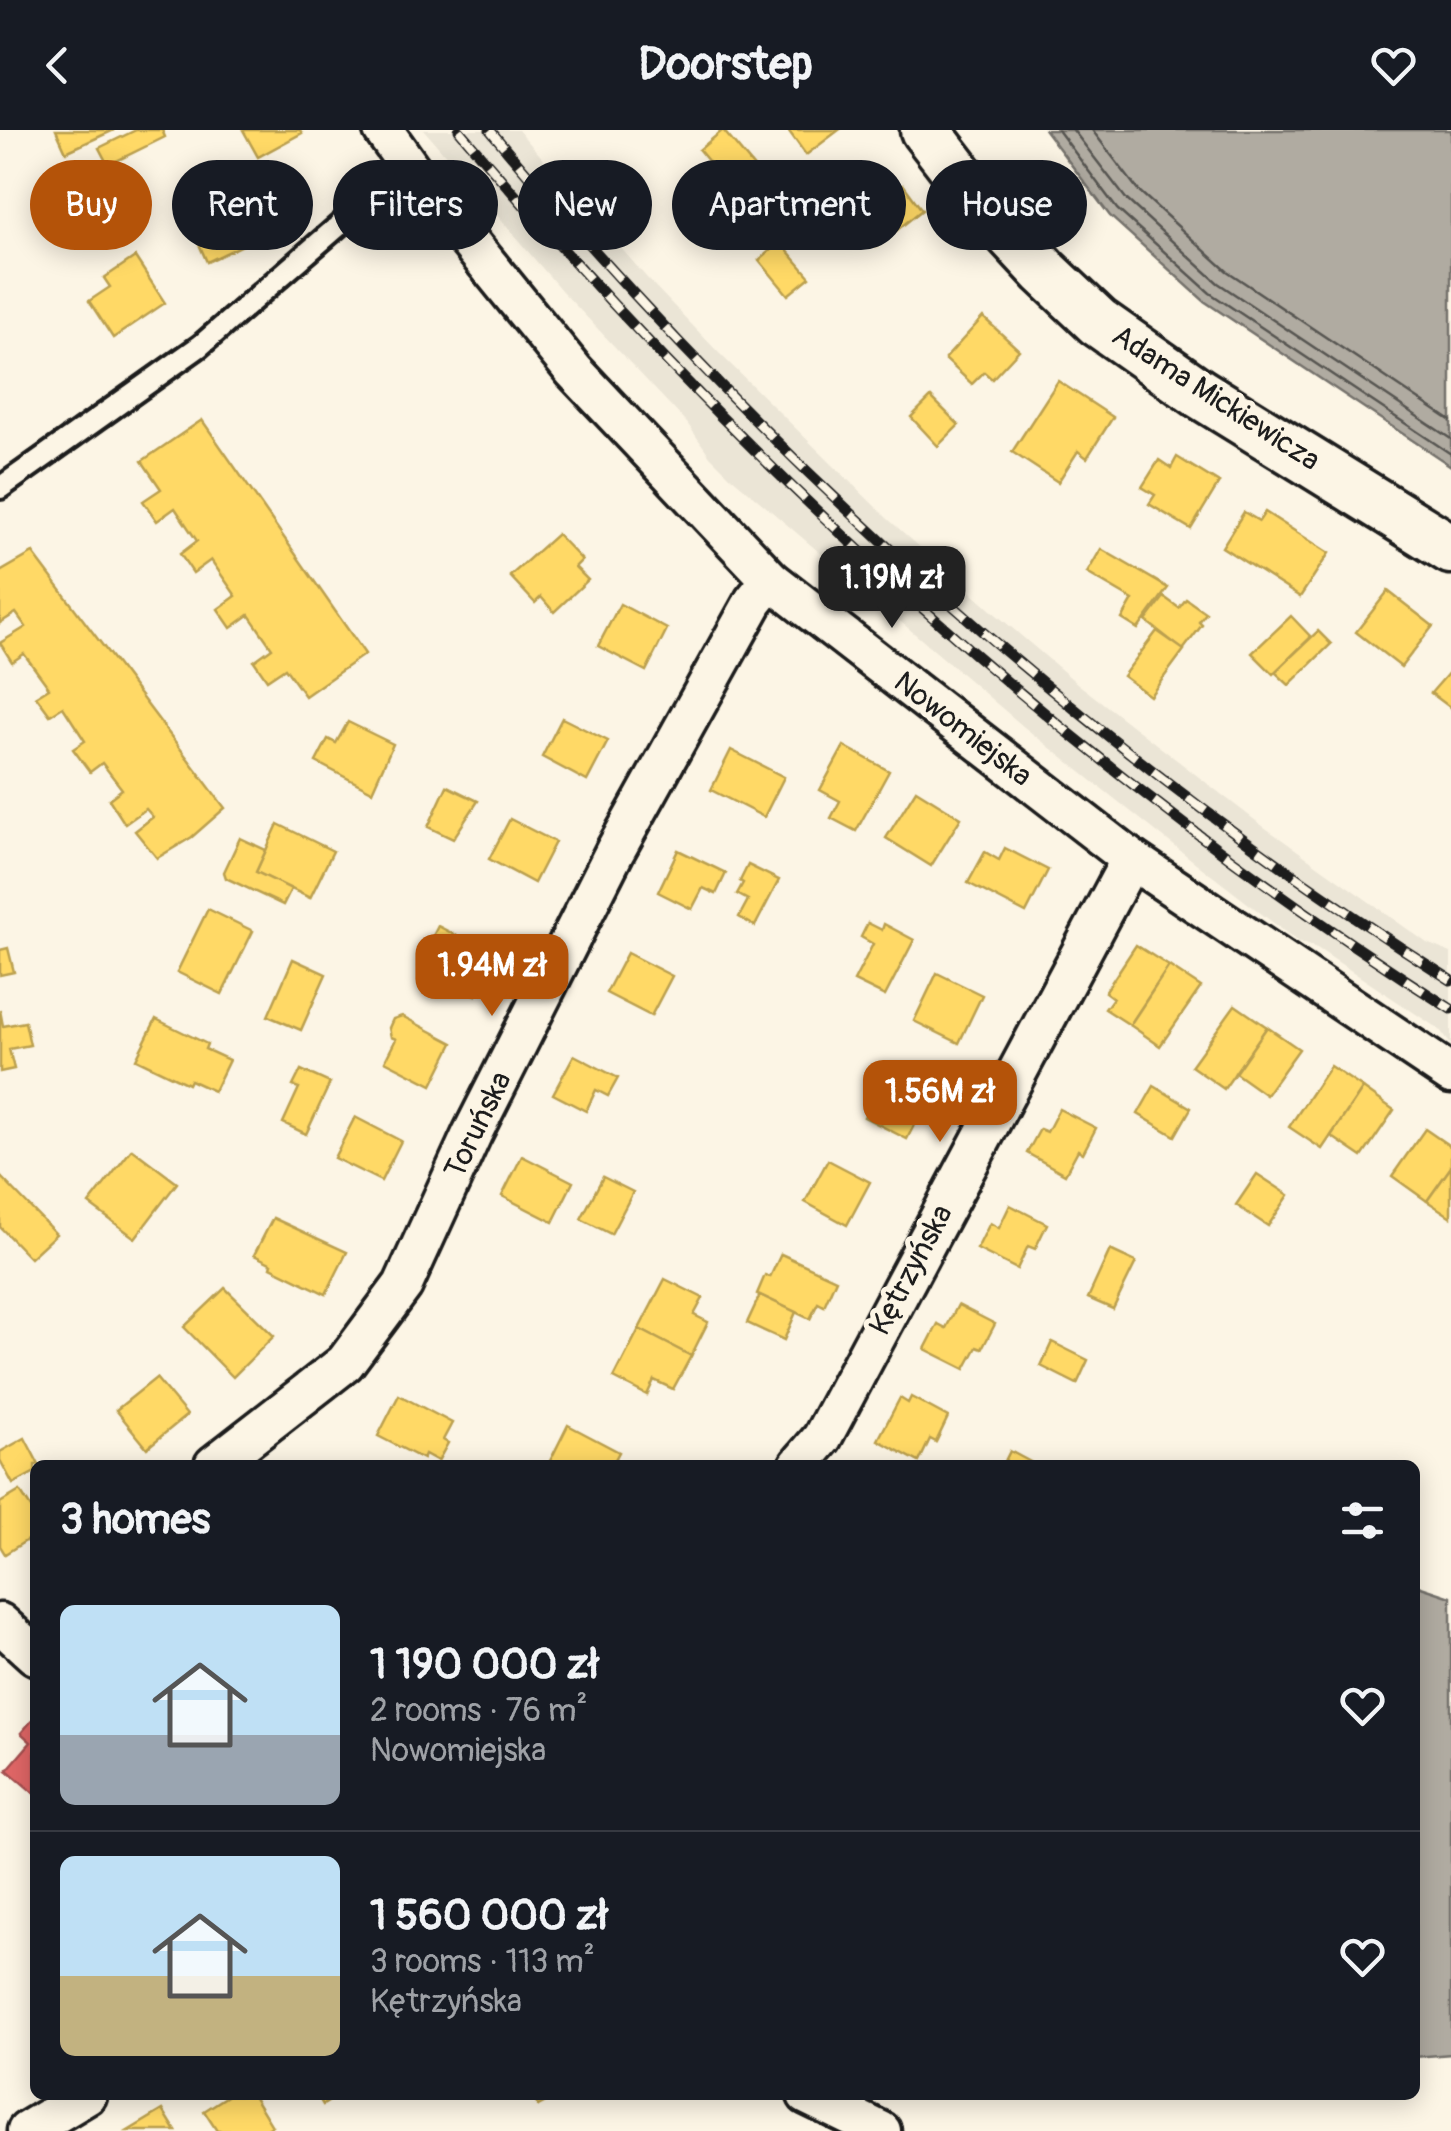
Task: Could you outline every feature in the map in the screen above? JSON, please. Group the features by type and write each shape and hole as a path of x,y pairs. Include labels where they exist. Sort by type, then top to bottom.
{"street":[{"name":"Nowomiejska","path":"383,130 404,160"},
{"name":"Adama Mickiewicza","path":"926,130 983,205 1098,322 1166,372 1451,549"},
{"name":"Nowomiejska","path":"476,250 574,372 771,580 1131,859 1451,1074"},
{"name":"Toruńska","path":"220,1460 345,1363 403,1285 472,1134 615,851 754,601 771,580"},
{"name":"Kętrzyńska","path":"803,1460 822,1438 1131,859"},
{"path":"10,1623 30,1649"},
{"path":"27,2131 79,2100"},
{"path":"817,2100 880,2131"}],"lane":[{"path":"0,488 200,346 333,230"}],"shaded area":[{"path":"424,130 518,130 544,160 518,160 518,240 498,216 498,160 450,160"},
{"path":"527,250 623,250 718,352 888,519 1078,684 1260,824 1427,943 1451,953 1451,1045 1440,1030 1317,948 1297,941 1024,727 730,476 687,423"}],"water":[{"path":"1045,130 1451,130 1451,466 1204,301 1110,216 1087,186 1087,160 1068,160"},
{"path":"1420,1587 1451,1597 1451,2054 1420,2057"}],"building: Homes":[{"path":"56,130 114,130 66,152"},
{"path":"136,130 162,130 165,137 118,160 105,160 99,148"},
{"path":"243,130 300,130 302,133 258,157"},
{"path":"723,130 748,160 707,160 699,150"},
{"path":"788,130 839,130 806,155"},
{"path":"906,188 922,210 906,223"},
{"path":"202,250 232,250 207,262"},
{"path":"771,250 787,250 810,277 788,295 759,260"},
{"path":"135,257 165,303 113,338 89,301 110,287 104,278"},
{"path":"983,317 1019,350 992,379 984,372 972,384 945,359"},
{"path":"1058,381 1113,417 1087,458 1078,451 1058,482 1012,452"},
{"path":"931,397 959,425 938,446 911,417"},
{"path":"202,420 365,654 305,696 285,668 267,680 254,661 272,648 249,615 231,628 218,609 236,596 211,560 193,573 180,554 197,541 175,508 157,521 143,501 161,489 142,461"},
{"path":"1177,457 1219,483 1191,529 1149,504 1155,495 1142,487 1159,460 1171,468"},
{"path":"1244,512 1259,521 1265,512 1329,553 1300,597 1222,547"},
{"path":"557,534 582,560 575,567 588,580 554,612 541,597 535,603 510,576"},
{"path":"1101,549 1168,588 1138,629 1122,619 1133,600 1087,573"},
{"path":"33,553 225,808 192,837 157,858 135,831 153,817 146,809 125,824 109,799 122,789 102,763 90,772 73,749 85,741 63,707 50,715 36,696 49,688 24,654 12,662 0,643 26,627 16,613 0,623 0,572"},
{"path":"1388,591 1433,626 1401,667 1356,632"},
{"path":"1164,597 1179,608 1186,599 1206,613 1183,650 1146,621"},
{"path":"620,604 667,629 646,671 598,646"},
{"path":"1291,616 1311,637 1273,674 1252,653"},
{"path":"1157,631 1184,650 1150,696 1123,676"},
{"path":"1318,631 1331,644 1289,685 1275,672"},
{"path":"1451,670 1451,708 1431,693"},
{"path":"562,718 608,741 587,781 542,757"},
{"path":"348,722 393,744 372,791 316,762 328,739 336,743"},
{"path":"844,746 889,771 856,831 831,818 840,801 820,790"},
{"path":"731,750 784,777 764,817 711,790"},
{"path":"447,786 478,801 453,839 428,827"},
{"path":"916,790 961,818 931,866 886,838"},
{"path":"510,819 555,842 534,883 489,859"},
{"path":"278,824 333,851 310,898 256,872"},
{"path":"240,838 266,850 256,872 291,889 283,905 226,878 224,872"},
{"path":"1005,848 1048,870 1026,913 968,883 985,852 999,860"},
{"path":"678,850 726,873 716,894 703,888 692,909 658,892"},
{"path":"748,865 779,880 755,926 739,917 748,900 737,894"},
{"path":"208,909 253,931 222,994 177,972"},
{"path":"868,923 882,930 884,924 914,940 885,996 854,981 873,944 861,937"},
{"path":"438,926 496,956 476,995 418,966"},
{"path":"1136,945 1169,966 1130,1025 1105,1009 1113,998 1105,992"},
{"path":"8,948 14,972 0,975 0,950"},
{"path":"627,953 672,976 651,1016 606,993"},
{"path":"293,959 326,974 301,1030 268,1016"},
{"path":"1169,966 1201,987 1160,1046 1130,1025"},
{"path":"937,973 982,995 959,1043 914,1021"},
{"path":"1235,1005 1267,1027 1224,1089 1191,1066"},
{"path":"0,1010 3,1026 25,1022 30,1045 9,1049 14,1069 0,1072"},
{"path":"402,1016 453,1043 432,1085 385,1061 396,1039 391,1037 389,1028 393,1019"},
{"path":"156,1019 207,1044 205,1049 229,1060 214,1091 190,1080 188,1084 136,1059"},
{"path":"1267,1027 1299,1049 1266,1095 1235,1073"},
{"path":"574,1055 618,1078 608,1096 596,1090 586,1111 553,1094"},
{"path":"1330,1066 1363,1088 1322,1149 1289,1127"},
{"path":"301,1070 330,1083 306,1134 283,1123 299,1088 293,1086"},
{"path":"887,1071 930,1093 907,1139 864,1117"},
{"path":"1154,1086 1191,1108 1175,1136 1138,1114"},
{"path":"1363,1088 1394,1110 1362,1157 1331,1136"},
{"path":"1059,1109 1096,1128 1083,1153 1078,1150 1065,1174 1027,1153 1040,1129 1047,1132"},
{"path":"355,1117 401,1141 381,1181 334,1158"},
{"path":"1425,1129 1451,1147 1451,1167 1427,1201 1392,1176"},
{"path":"132,1149 177,1183 135,1238 89,1204"},
{"path":"522,1156 573,1182 553,1222 502,1196"},
{"path":"828,1160 870,1182 847,1225 805,1202"},
{"path":"1451,1167 1451,1217 1427,1201"},
{"path":"1257,1174 1289,1195 1268,1226 1236,1205"},
{"path":"0,1176 56,1234 30,1258 0,1227"},
{"path":"603,1177 633,1192 611,1234 581,1219"},
{"path":"1010,1205 1047,1224 1035,1249 1028,1246 1017,1269 977,1249 990,1223 999,1228"},
{"path":"273,1218 347,1252 326,1294 254,1255"},
{"path":"1110,1250 1136,1262 1113,1309 1088,1298"},
{"path":"781,1254 836,1279 824,1306 818,1303 810,1319 757,1294"},
{"path":"665,1279 703,1298 694,1315 708,1322 691,1356 639,1329"},
{"path":"225,1288 274,1336 233,1377 184,1327"},
{"path":"760,1295 796,1312 784,1340 747,1323"},
{"path":"958,1305 995,1324 982,1349 977,1347 965,1369 925,1349 938,1324 946,1328"},
{"path":"639,1329 691,1356 673,1389 654,1380 647,1395 614,1378"},
{"path":"1052,1342 1088,1360 1077,1384 1041,1366"},
{"path":"156,1378 187,1415 147,1448 116,1410"},
{"path":"399,1395 452,1423 443,1440 448,1443 439,1460 425,1454 423,1459 378,1436"},
{"path":"911,1397 948,1417 936,1442 930,1439 920,1460 878,1440 900,1398 908,1403"},
{"path":"568,1425 619,1452 615,1460 550,1460"},
{"path":"25,1438 36,1460 30,1460 30,1475 13,1484 0,1460 0,1452"},
{"path":"1010,1451 1027,1460 1006,1460"},
{"path":"20,1491 30,1506 30,1538 5,1554 0,1546 0,1503"},
{"path":"221,2100 256,2100 272,2126 264,2131 217,2131 204,2111"},
{"path":"163,2110 176,2131 128,2131"}],"building: Shops":[{"path":"30,1723 30,1741 21,1733"},
{"path":"30,1743 30,1790 7,1770"}],"railway":[{"path":"459,130 682,377 922,607 1048,716 1178,819 1312,917 1451,1009"},
{"path":"490,130 705,369 819,483 938,592 1187,797 1317,891 1451,980"}]}
